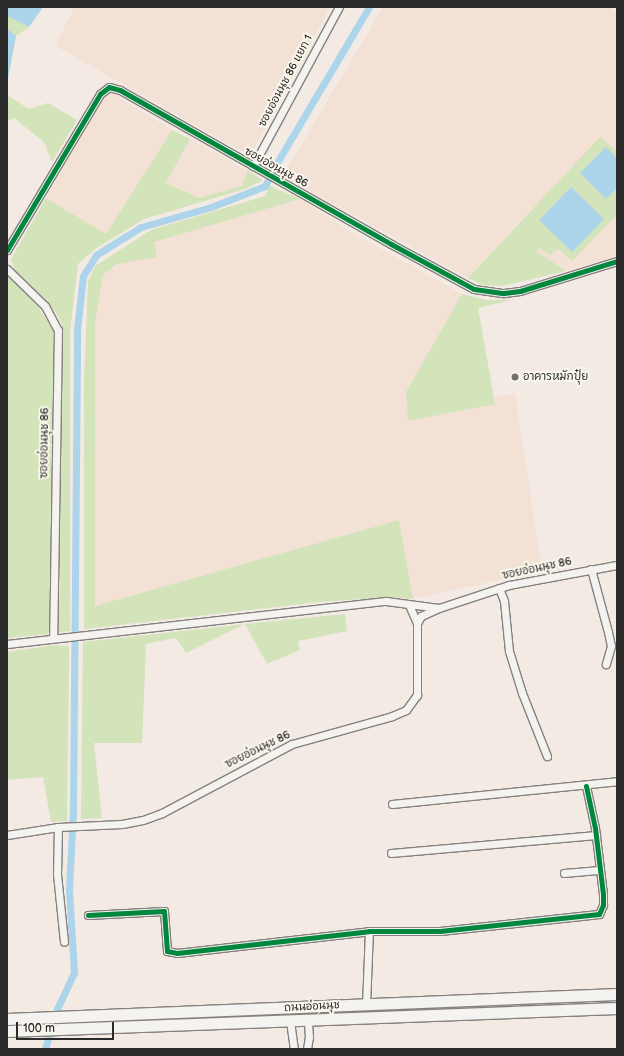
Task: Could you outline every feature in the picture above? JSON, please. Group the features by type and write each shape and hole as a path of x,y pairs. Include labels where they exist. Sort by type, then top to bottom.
{"main road":[{"name":"ถนนอ่อนนุช","path":"7,1019 617,994"},
{"path":"527,998 528,1012"},
{"name":"ถนนอ่อนนุช","path":"7,1031 617,1008"}],"street":[{"name":"ซอยอ่อนนุช 86 แยก 1","path":"253,166 339,7"},
{"name":"ซอยอ่อนนุช 86","path":"7,248 100,94 109,86 120,90 282,183 474,289 504,293 520,290 617,261"},
{"name":"ซอยอ่อนนุช 86","path":"7,269 45,306 58,330 53,638"},
{"name":"ซอยอ่อนนุช 86","path":"7,835 62,827 82,827 143,820 162,813 292,744 392,716 406,710 417,695 417,623 422,616 439,608 499,588 617,565"},
{"path":"591,569 608,632 610,646 606,664"},
{"path":"499,588 504,601 511,658 523,697 547,756"},
{"name":"ซอยอ่อนนุช 86","path":"7,644 386,601 439,608"},
{"path":"409,605 417,623"},
{"path":"392,804 586,786 617,781"},
{"path":"88,915 164,911 167,951 172,953 370,931 440,931 599,914 603,905 600,870 596,835 586,786"},
{"path":"62,827 57,874 64,942"},
{"path":"391,853 596,835"},
{"path":"564,873 600,870"},
{"path":"366,1005 370,931"},
{"path":"290,1021 294,1048 308,1048 308,1020"}],"shaded area":[{"path":"74,7 330,7 250,156 56,46"},
{"path":"383,7 610,7 617,15 617,256 566,271 536,251 546,239 523,218 468,278 283,176"},
{"path":"107,93 112,93 172,130 106,234 46,198"},
{"path":"190,139 248,171 243,186 199,198 166,183"},
{"path":"300,199 356,235 462,294 406,392 495,404 495,397 515,393 542,570 413,599 399,520 95,606 95,323 103,275 153,242"}],"green space":[{"path":"7,16 29,27 16,36 7,29"},
{"path":"7,95 29,109 48,103 77,120 52,162 44,142 14,118 7,121"},
{"path":"172,130 190,139 166,183 199,198 242,186 248,171 263,180 245,189 144,219 98,247 78,264 70,331 70,631 59,632 62,324 55,311 15,271 11,259 46,198 106,234"},
{"path":"600,137 617,152 617,215 572,261 558,249 550,255 539,248 536,251 566,271 501,286 483,285 468,278"},
{"path":"270,186 300,199 154,242 157,257 117,264 103,275 95,323 95,606 399,520 413,599 393,597 319,602 84,629 84,380 88,281 95,266 151,230 265,196"},
{"path":"7,275 37,305 54,332 49,631 48,634 7,638"},
{"path":"462,294 487,300 512,300 478,308 495,404 408,421 406,392"},
{"path":"345,614 347,631 298,641 300,650 267,664 245,624"},
{"path":"245,624 186,653 176,638 146,644 142,743 94,743 102,818 81,819 83,642"},
{"path":"55,645 69,646 67,821 51,822 43,777 7,780 7,652"}],"water":[{"path":"7,7 43,7 29,27 7,16"},
{"path":"7,29 16,36 7,84"},
{"path":"606,147 617,159 617,188 606,199 580,173"},
{"path":"571,187 604,219 572,252 539,220"}],"waterway":[{"path":"45,1049 57,1009 74,973 69,889 73,809 77,330 83,276 96,255 141,227 211,207 265,186 275,166 369,7"}],"cycle path":[{"path":"7,250 100,94 109,87 120,90 391,244 474,289 504,293 520,291 617,261"},
{"path":"88,915 164,911 167,951 177,953 369,931 440,931 599,914 603,905 603,894 595,828 586,786"}],"place":[{"name":"อาคารหมักปุ๋ย","path":"515,377"}]}
